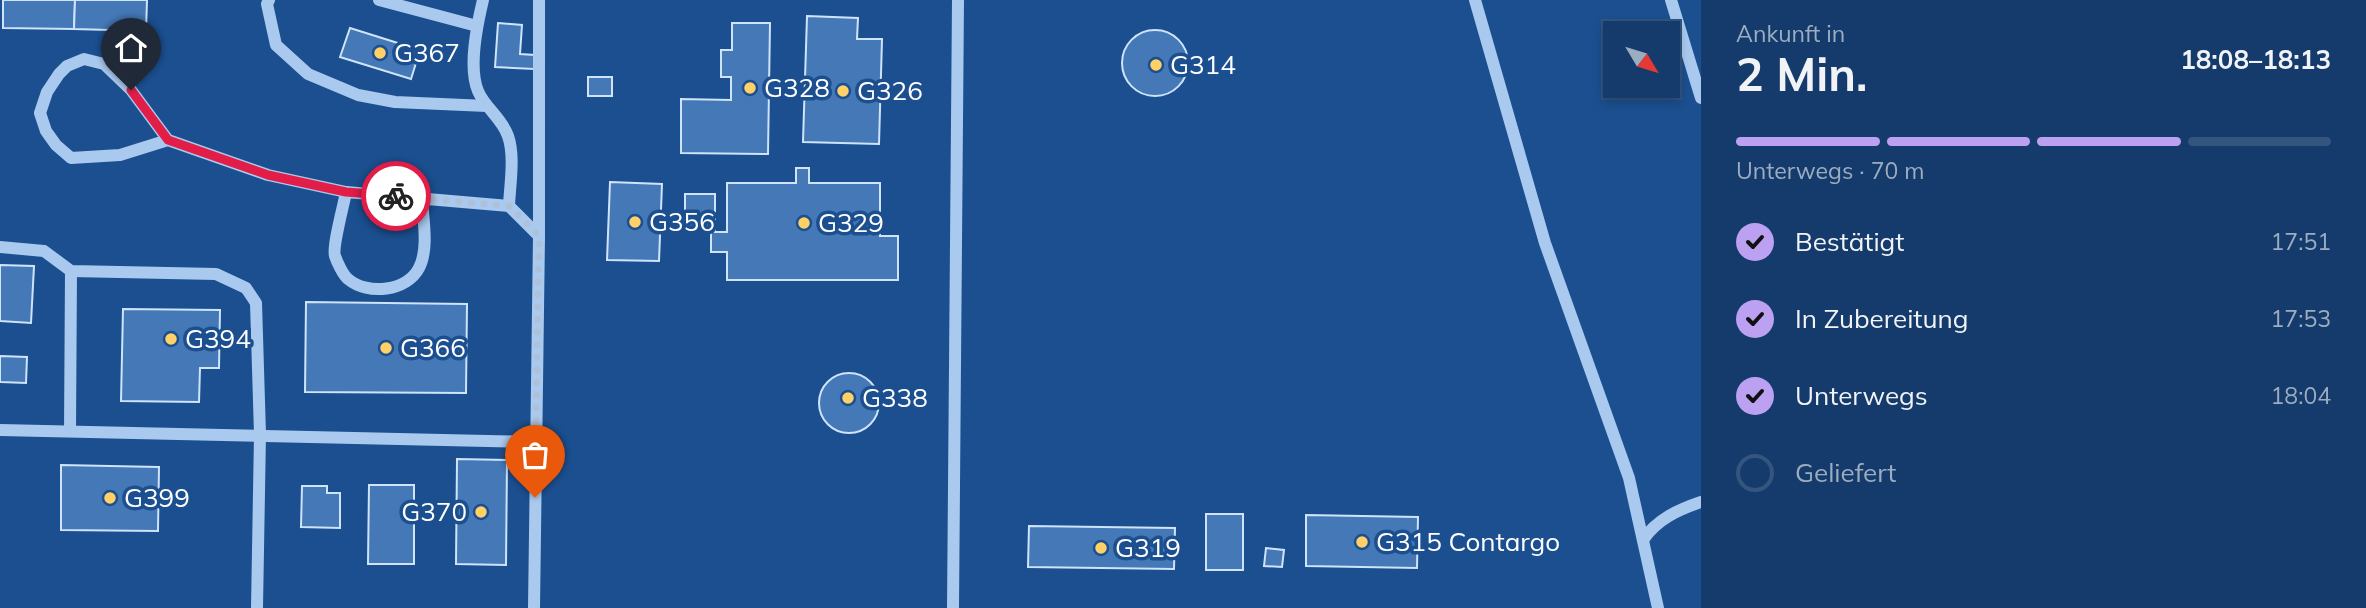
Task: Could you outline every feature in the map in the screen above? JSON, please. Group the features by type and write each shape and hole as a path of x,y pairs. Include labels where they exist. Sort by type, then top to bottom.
{"lane":[{"path":"269,0 267,4 276,45 308,74 358,95 383,100 487,106"},
{"path":"379,0 477,26"},
{"path":"483,0 474,57 477,89 487,106 501,121 509,137 509,206"},
{"path":"534,608 539,0"},
{"path":"953,608 958,0"},
{"path":"1475,0 1545,243 1629,478 1658,608"},
{"path":"1671,0 1701,98"},
{"path":"168,140 120,155 71,158 56,145 40,113 47,92 59,74 67,66 84,59 104,64 131,90 168,140 268,175 346,192 509,206 539,236"},
{"path":"346,192 334,254 347,278 362,287 386,289 408,282 420,267 424,248 422,198"},
{"path":"0,247 44,251 71,271 216,274 246,288 256,303 260,434 257,608"},
{"path":"70,431 71,271"},
{"path":"0,430 536,442"},
{"path":"1643,540 1651,529 1669,514 1701,502"}],"building":[{"path":"3,0 75,0 74,29 3,28"},
{"path":"75,0 147,0 146,31 74,29"},
{"name":"G326","path":"807,16 858,18 857,39 882,39 879,144 803,142"},
{"path":"498,23 522,25 520,54 535,55 534,69 495,67"},
{"name":"G328","path":"732,23 770,23 768,154 681,153 681,99 731,100 731,77 721,77 721,50 732,50"},
{"name":"G367","path":"350,28 420,50 411,79 340,57"},
{"name":"G314","path":"1155,30 1168,33 1178,40 1185,50 1188,63 1185,76 1178,86 1168,93 1155,96 1142,93 1132,86 1125,76 1122,63 1125,50 1132,40 1142,33"},
{"path":"588,77 612,77 612,96 588,96"},
{"name":"G329","path":"796,168 809,168 809,183 880,183 880,236 898,236 898,280 727,280 727,252 711,252 711,228 685,228 685,194 715,194 715,232 727,232 727,183 796,183"},
{"name":"G356","path":"610,182 662,184 659,261 607,260"},
{"path":"0,265 34,266 31,323 0,321"},
{"name":"G366","path":"306,302 467,304 466,393 305,392"},
{"name":"G394","path":"123,309 220,310 219,368 200,368 199,402 121,401"},
{"path":"0,356 27,357 26,383 0,382"},
{"name":"G338","path":"849,373 870,382 879,403 870,424 849,433 828,424 819,403 828,382"},
{"name":"G370","path":"457,459 507,460 506,565 456,564"},
{"name":"G399","path":"61,465 159,467 158,531 61,530"},
{"path":"369,485 414,485 414,564 368,564"},
{"path":"302,486 327,486 327,493 340,493 340,528 301,527"},
{"path":"1206,514 1243,514 1243,570 1206,570"},
{"name":"G315 Contargo","path":"1306,515 1418,517 1417,568 1306,566"},
{"name":"G319","path":"1029,526 1175,528 1174,569 1028,567"},
{"path":"1266,548 1284,550 1282,567 1264,566"}],"way so far":[{"path":"396,196 509,206 539,236 535,497"}],"place":[{"name":"G367","path":"380,53"},
{"name":"G314","path":"1156,65"},
{"name":"G328","path":"750,88"},
{"name":"G326","path":"843,91"},
{"name":"G356","path":"635,222"},
{"name":"G329","path":"804,223"},
{"name":"G394","path":"171,339"},
{"name":"G366","path":"386,348"},
{"name":"G338","path":"848,398"},
{"name":"G399","path":"110,498"},
{"name":"G370","path":"481,512"},
{"name":"G315 Contargo","path":"1362,542"},
{"name":"G319","path":"1101,548"}],"route":[{"path":"131,90 168,140 268,175 346,192 396,196"}]}
